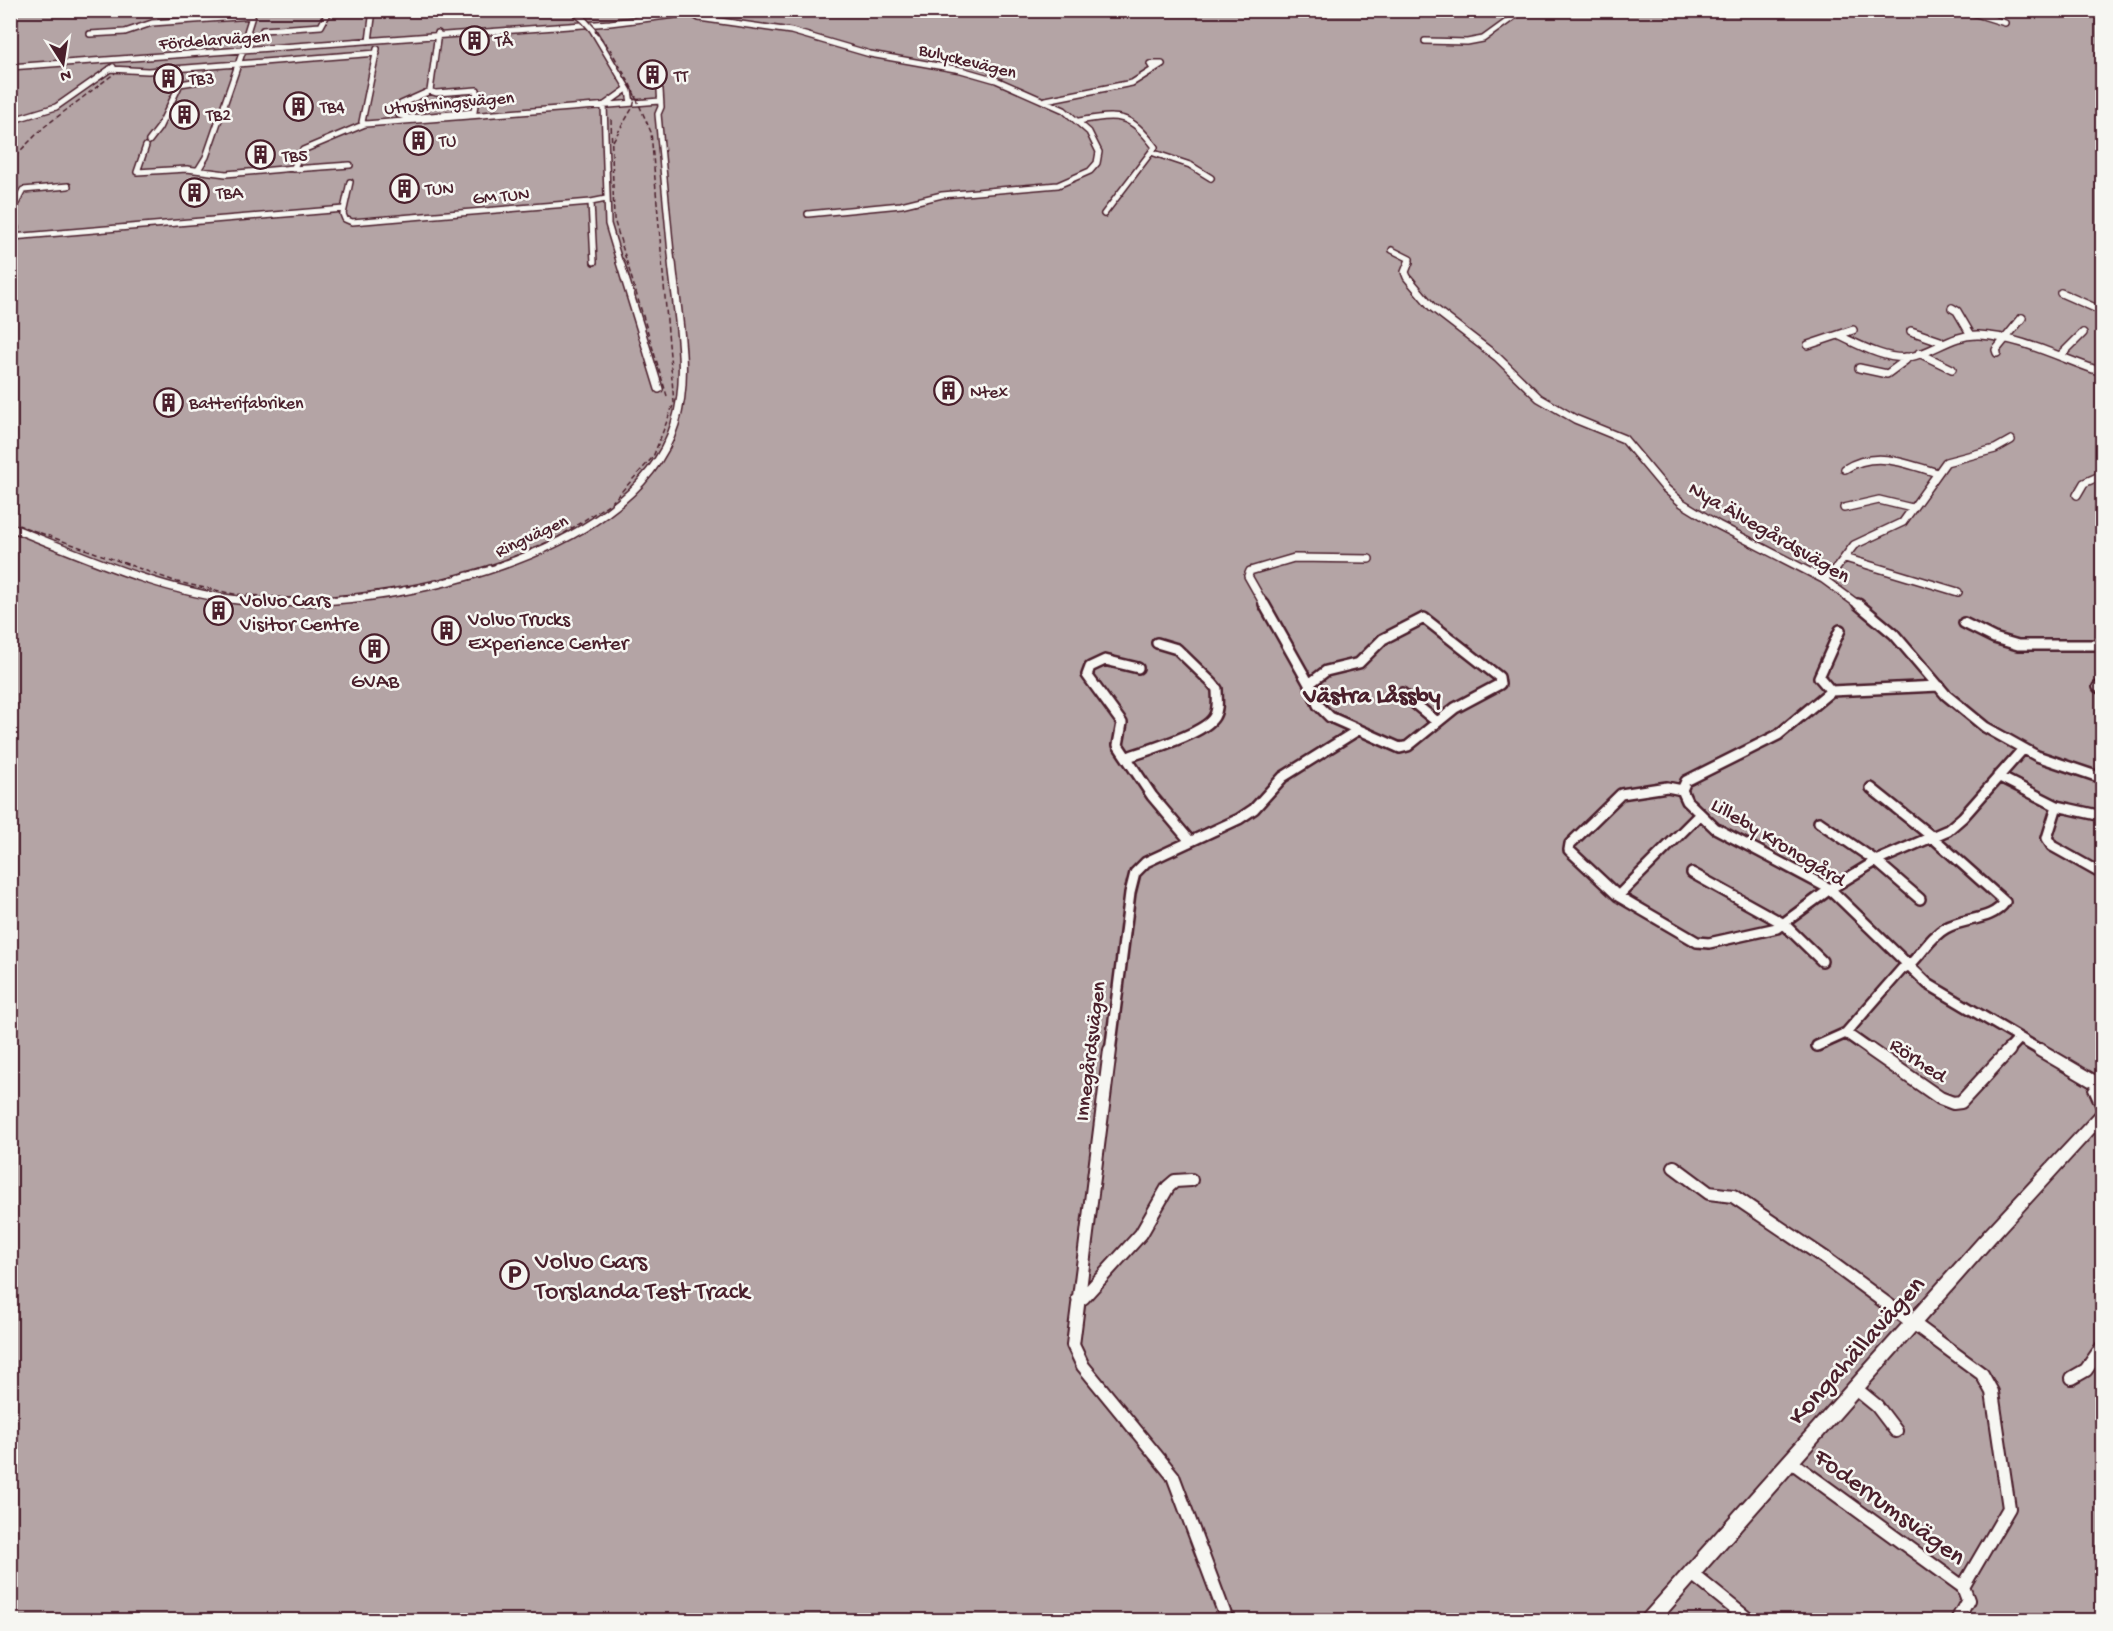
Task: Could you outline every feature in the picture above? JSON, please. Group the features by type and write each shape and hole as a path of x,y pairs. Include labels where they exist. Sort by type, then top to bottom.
{"main road":[{"path":"656,17 679,10"}],"street":[{"path":"262,30 321,26 325,24 328,13 333,10"},
{"path":"572,10 592,29 627,89 628,103 660,101"},
{"path":"438,35 717,10"},
{"path":"713,20 709,15 717,10"},
{"path":"1425,41 1471,41 1487,38 1500,29 1512,15 1523,10"},
{"path":"1685,10 1695,10"},
{"path":"1757,10 1774,10"},
{"path":"1963,10 2005,23"},
{"path":"368,40 373,11"},
{"name":"Bulyckevägen","path":"694,12 696,18 791,31 878,55 961,70 1007,84 1046,100 1079,121 1096,142 1099,159 1090,171 1071,181 1053,186 942,195 901,205 808,214"},
{"path":"90,34 125,32 152,23 252,16 206,157 198,170"},
{"path":"368,40 656,17"},
{"path":"438,35 497,30"},
{"path":"368,40 461,32"},
{"path":"430,91 438,35"},
{"name":"Fördelarvägen","path":"10,67 368,40"},
{"path":"365,124 362,122 379,40"},
{"path":"111,68 148,71 377,53"},
{"path":"10,121 52,109 111,68 121,58"},
{"path":"195,62 205,61"},
{"path":"111,68 145,65"},
{"path":"1046,100 1132,83 1153,69"},
{"path":"212,79 180,84 173,92 155,135 147,143 137,172 198,170 226,174 350,165"},
{"path":"76,96 88,84"},
{"path":"627,89 619,96 608,100 605,105 608,224 659,389"},
{"path":"477,90 476,110 409,118 399,116 401,104 430,91 436,93 477,90"},
{"name":"Ringvägen","path":"10,527 192,592 243,600 294,603 371,598 446,583 532,554 586,525 619,501 648,473 668,443 680,407 682,366 658,114 660,90"},
{"name":"Utrustningsvägen","path":"294,169 303,150 307,147 365,124 628,103"},
{"path":"1079,121 1120,115 1129,117 1155,147 1154,153 1104,214"},
{"path":"1154,153 1190,165 1211,178"},
{"path":"10,229 16,228 12,237 344,209 350,182"},
{"path":"10,215 23,190 68,186"},
{"path":"594,262 591,202 606,199"},
{"name":"GM TUN","path":"344,209 344,217 347,221 367,222 591,202"},
{"name":"Nya Älvegårdsvägen","path":"1392,250 1410,259 1405,272 1407,277 1432,306 1473,341 1497,357 1539,398 1575,419 1624,439 1669,492 1699,514 1823,579 1894,634 1939,686 1985,727 2023,749 2103,778"},
{"path":"2061,293 2103,311"},
{"path":"1952,308 1957,311 1971,335"},
{"path":"1997,353 1996,350 2004,338 2021,323 2022,318"},
{"path":"1808,345 1853,330"},
{"path":"1911,331 1940,342"},
{"path":"2060,356 2083,333"},
{"path":"1840,336 1891,355 1906,357 1940,342 1971,335 2004,338 2103,372"},
{"path":"1919,353 1952,369"},
{"path":"1860,368 1890,374 1906,360 1906,357"},
{"path":"1823,579 1835,570 1854,545 1903,522 1937,473 1950,459 1995,449 2011,440"},
{"path":"1845,469 1850,464 1878,459 1937,473"},
{"path":"2077,495 2084,483 2103,475"},
{"path":"1844,508 1879,500 1912,508"},
{"path":"1309,684 1326,671 1359,663 1375,646 1398,629 1419,619 1428,619 1501,680 1500,684 1455,708 1408,746 1400,748 1358,730 1321,710 1309,684 1248,576 1250,571 1275,561 1303,556 1368,559"},
{"path":"1845,558 1958,592"},
{"path":"1964,623 1996,639 2016,644 2077,642 2103,645"},
{"path":"1840,630 1820,677 1831,691 1939,686"},
{"path":"1128,757 1200,728 1212,720 1216,711 1217,689 1212,683 1177,649 1157,643"},
{"path":"1138,668 1105,660 1090,667 1089,680 1118,713 1122,723 1118,744 1152,796 1190,841"},
{"name":"Lilleby Kronogård","path":"1831,691 1778,735 1686,781 1682,790 1687,801 1699,815 1723,834 1830,889 1875,929 1928,984 2019,1039 2100,1083"},
{"path":"1402,693 1437,722"},
{"name":"Innegårdsvägen","path":"1227,1620 1183,1499 1167,1466 1076,1355 1072,1338 1131,883 1137,869 1146,862 1254,809 1283,777 1358,730"},
{"path":"1682,790 1667,787 1621,795 1570,844 1569,850 1618,896 1703,944 1771,930 1784,924 1830,889 1876,861 1947,830 1963,817 2023,749"},
{"path":"1998,776 2057,806 2103,816"},
{"path":"1817,1046 1846,1033 1902,969 1909,966 1928,940 1948,926 1998,912 2005,902 1931,836 1871,788"},
{"path":"2057,806 2047,838 2052,846 2103,874"},
{"path":"1618,896 1699,815"},
{"path":"1819,822 1876,861 1920,899"},
{"path":"1692,873 1784,924 1822,961"},
{"name":"Rörhed","path":"1846,1033 1940,1098 1953,1103 1961,1102 2019,1039"},
{"path":"2100,1083 2096,1093 2103,1104"},
{"name":"Kongahällavägen","path":"1650,1620 1914,1322 2103,1115"},
{"path":"1674,1167 1709,1193 1733,1196 1802,1242 1982,1374 1992,1392 2008,1508 1963,1587 1968,1600 1957,1620"},
{"path":"1078,1298 1083,1298 1141,1234 1153,1217 1168,1187 1174,1181 1191,1180"},
{"path":"2072,1378 2086,1370 2103,1347"},
{"path":"1855,1388 1884,1413 1896,1431"},
{"name":"Foderrumsvägen","path":"1790,1461 1963,1587"},
{"path":"1691,1573 1749,1620"}],"shaded area":[{"path":"11,11 2102,11 2102,1620 11,1620"}],"railway":[{"path":"578,10 610,49 636,97"},
{"path":"10,161 44,127 115,73"},
{"path":"10,522 177,582 234,594 289,598 354,595 424,584 493,565 557,538 612,502 653,457 674,403 651,132 636,97"},
{"path":"613,141 633,107 636,97"},
{"path":"611,119 614,219 667,396"}],"place":[{"name":"TÅ","path":"474,40"},
{"name":"TT","path":"653,75"},
{"name":"TB3","path":"168,78"},
{"name":"TB4","path":"299,106"},
{"name":"TB2","path":"185,114"},
{"name":"TU","path":"418,140"},
{"name":"TB5","path":"261,155"},
{"name":"TUN","path":"404,188"},
{"name":"TBA","path":"195,192"},
{"name":"Ntex","path":"949,391"},
{"name":"Batterifabriken","path":"168,402"},
{"name":"Volvo Cars Visitor Centre","path":"219,611"},
{"name":"Volvo Trucks Experience Center","path":"447,630"},
{"name":"GVAB","path":"375,649"},
{"name":"Volvo Cars Torslanda Test Track","path":"514,1274"}],"district":[{"name":"Västra Låssby","path":"1372,694"}]}
